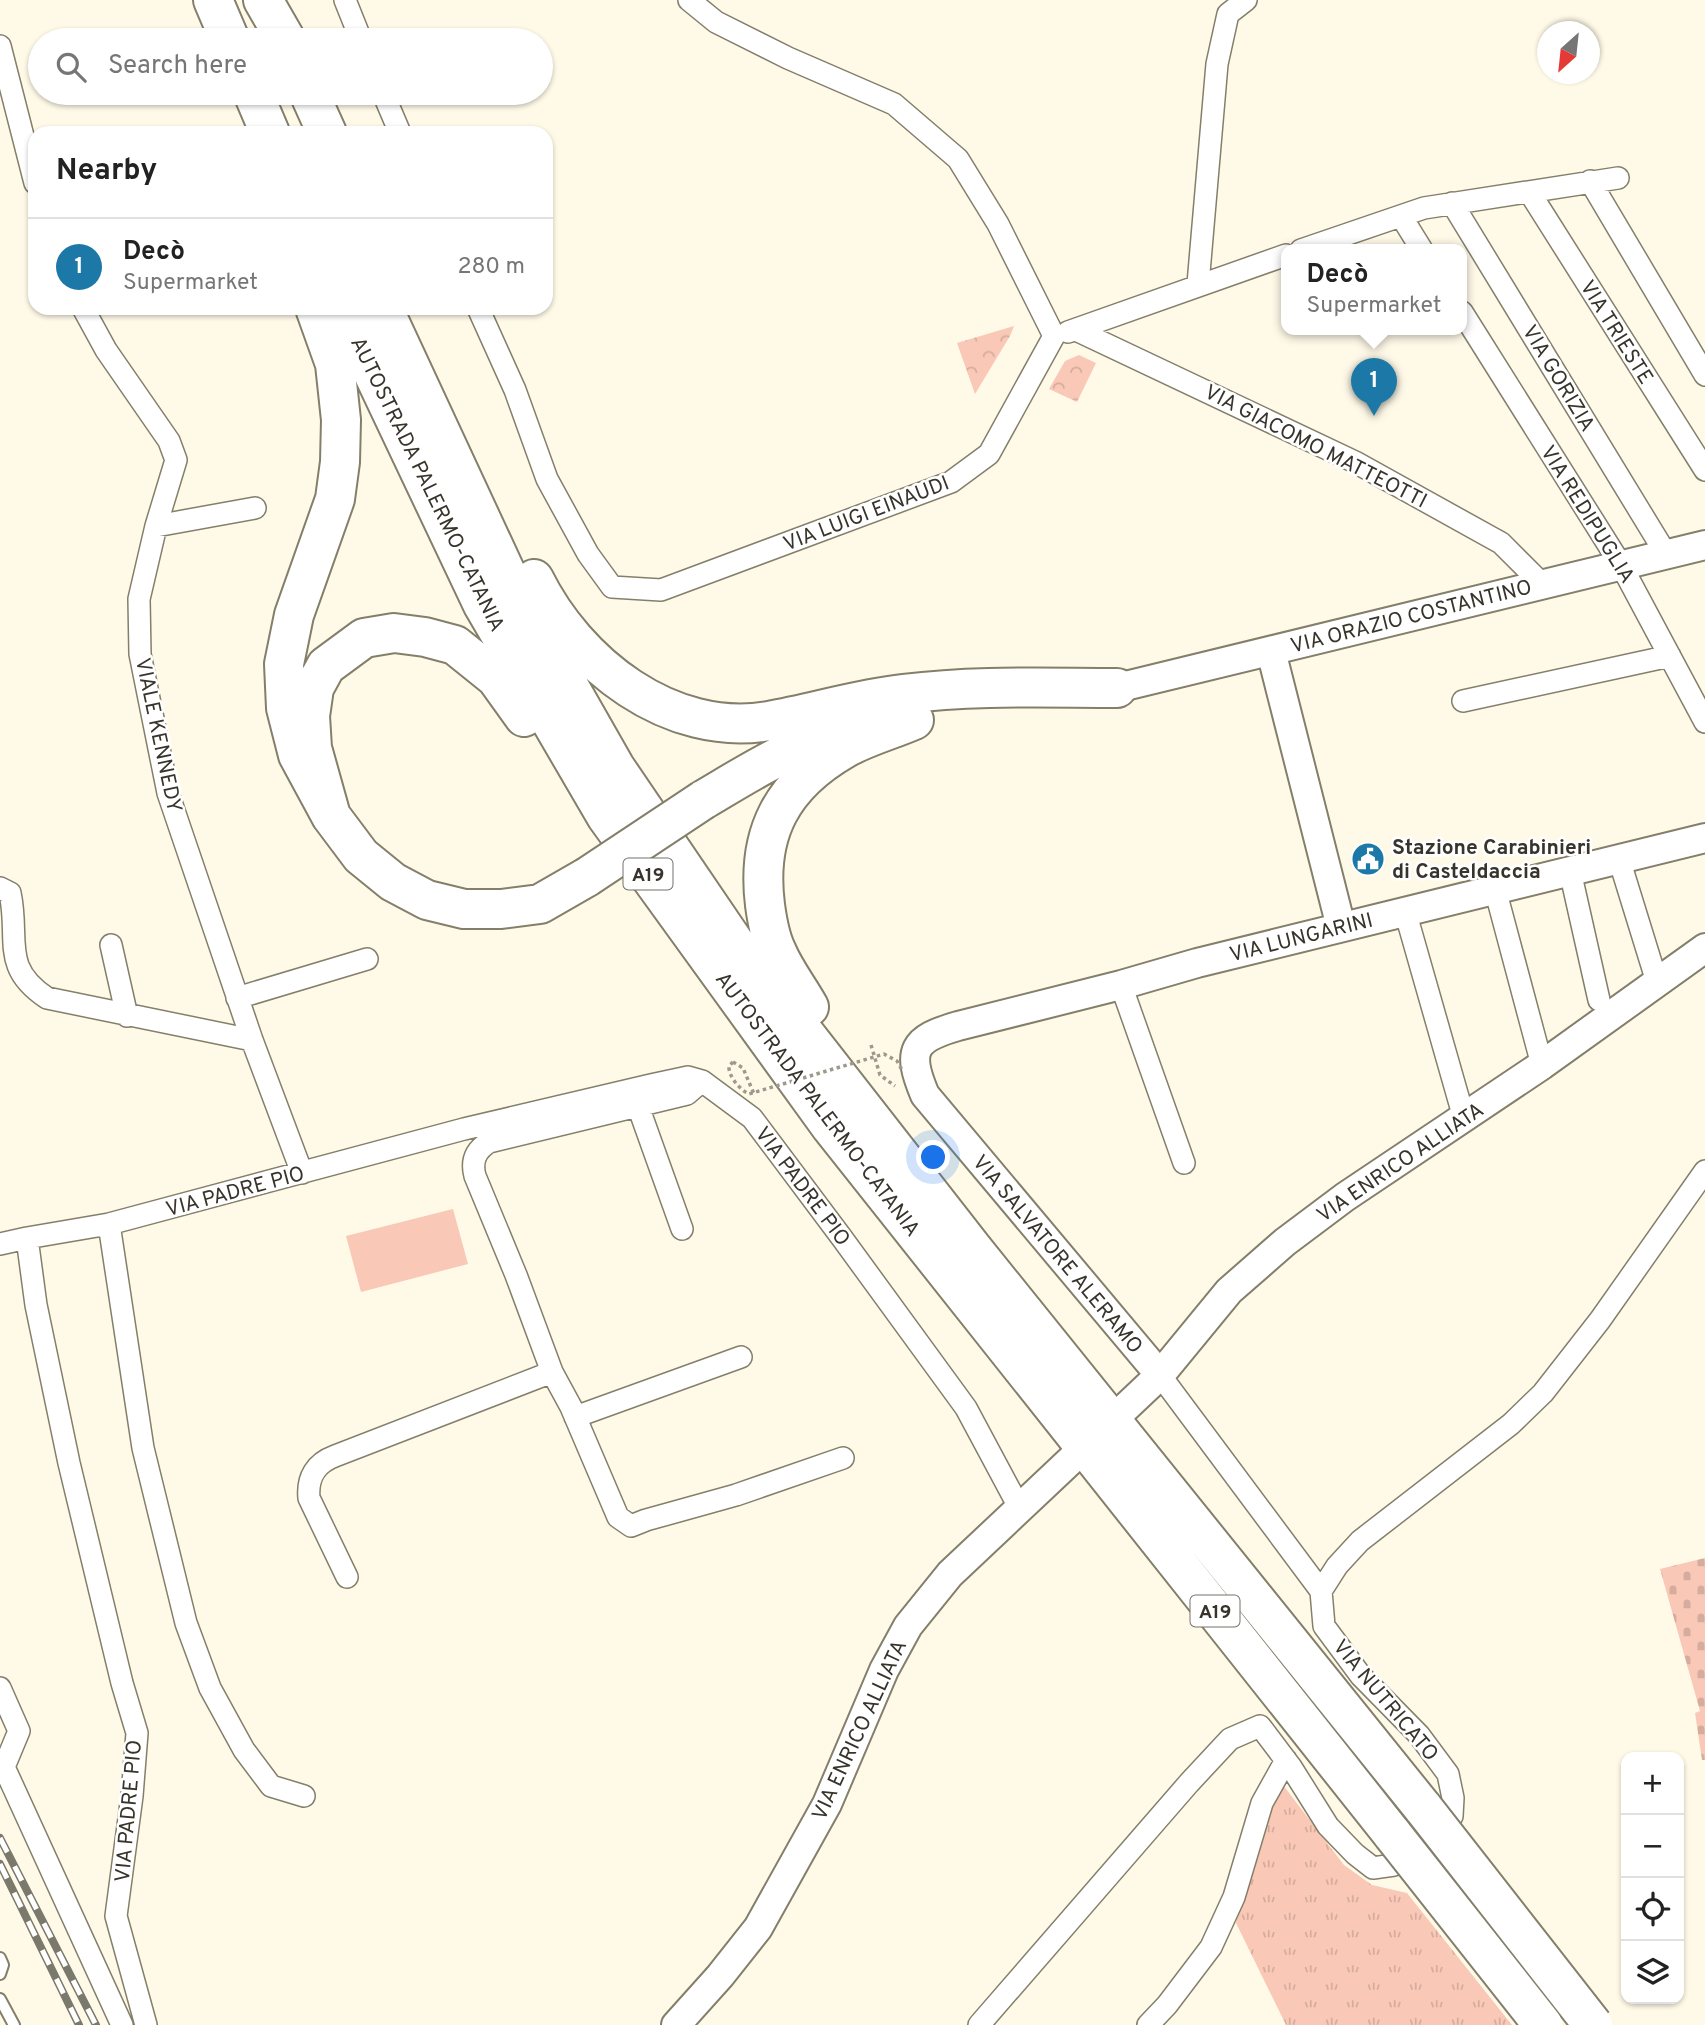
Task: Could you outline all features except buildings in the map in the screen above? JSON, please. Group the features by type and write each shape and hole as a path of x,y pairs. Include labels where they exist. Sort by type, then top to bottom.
{"highway":[{"path":"211,0 219,28"},
{"path":"211,0 224,28"},
{"path":"250,0 262,28"},
{"path":"263,0 279,28"},
{"path":"244,105 251,126"},
{"path":"258,105 267,126"},
{"path":"295,105 304,126"},
{"path":"314,105 324,126"},
{"path":"318,315 335,364 341,420 340,462 335,499 294,615 285,664 286,708 298,755 331,816 361,856 393,882 428,900 464,909 501,909 540,904 777,756 832,735 1117,688"},
{"name":"AUTOSTRADA PALERMO-CATANIA","path":"348,315 483,605 606,816 831,1127 1543,2025"},
{"name":"AUTOSTRADA PALERMO-CATANIA","path":"386,315 513,588 615,767 738,948 973,1249 1424,1809 1593,2025"},
{"path":"407,315 542,596 579,643 607,670 636,693 666,709 700,720 767,722 900,694 962,687 1117,688"},
{"path":"331,816 312,748 310,716 314,688 326,666 364,638 384,634 425,637 455,645 496,678 548,751 594,828 820,1138 960,1308 1036,1387"},
{"path":"914,720 846,748 819,766 789,796 771,826 763,858 766,914 776,951 810,1009 874,1093 973,1249"}],"street":[{"path":"345,0 356,28"},
{"path":"690,0 716,22 788,58 894,104 958,159 998,224 1054,336 1281,257"},
{"path":"1198,284 1217,64 1228,14 1246,0"},
{"path":"0,46 28,156"},
{"path":"388,105 397,126"},
{"path":"1319,244 1424,208 1618,178"},
{"path":"1590,181 1705,375"},
{"name":"VIA TRIESTE","path":"1530,193 1705,470"},
{"name":"VIA GORIZIA","path":"1452,203 1666,554"},
{"path":"1401,216 1418,244"},
{"name":"VIALE KENNEDY","path":"87,315 106,350 169,441 176,460 156,526 139,599 140,653 168,793 252,1041 302,1173"},
{"name":"VIA LUIGI EINAUDI","path":"481,315 515,390 547,479 588,554 612,587 661,590 951,482 989,454 1054,336"},
{"name":"VIA REDIPUGLIA","path":"1467,321 1621,565 1705,722"},
{"name":"VIA GIACOMO MATTEOTTI","path":"1076,330 1355,461 1501,542 1542,584"},
{"path":"156,526 255,509"},
{"name":"VIA ORAZIO COSTANTINO","path":"1117,688 1705,545"},
{"path":"1271,651 1341,927"},
{"path":"1463,701 1670,656"},
{"name":"VIA LUNGARINI","path":"908,1066 920,1042 933,1033 1197,963 1705,838"},
{"path":"1619,859 1657,982"},
{"path":"1570,871 1599,1000"},
{"path":"0,888 10,893 11,950 20,974 31,988 47,998 252,1041"},
{"path":"1495,889 1542,1065"},
{"path":"1405,911 1464,1118"},
{"path":"111,945 127,1016"},
{"name":"VIA ENRICO ALLIATA","path":"1124,1409 1160,1375 1229,1291 1285,1242 1345,1197 1542,1065 1705,948"},
{"path":"237,998 367,959"},
{"path":"1121,985 1184,1163"},
{"name":"VIA SALVATORE ALERAMO","path":"908,1066 916,1075 925,1094 1160,1375"},
{"name":"VIA PADRE PIO","path":"146,2025 116,1916 132,1796 137,1733 119,1671 69,1462 36,1305 27,1238 109,1224 464,1129 651,1085 688,1077 702,1080 752,1118 842,1238 966,1408 1019,1507"},
{"path":"702,1080 687,1094 489,1142 482,1146 473,1160 475,1176 552,1372 575,1417 618,1517 631,1526 737,1495 843,1458"},
{"path":"638,1106 681,1229"},
{"path":"1160,1375 1321,1591 1337,1566 1360,1541 1511,1424 1543,1393 1697,1197 1705,1171"},
{"path":"109,1224 143,1448 186,1623 210,1688 244,1750 271,1786 304,1796"},
{"path":"0,1244 27,1238"},
{"path":"575,1417 741,1357"},
{"path":"347,1577 309,1497 308,1487 317,1467 335,1455 552,1372"},
{"name":"VIA ENRICO ALLIATA","path":"676,2025 758,1928 827,1804 884,1670 908,1626 950,1574 1072,1459"},
{"name":"VIA NUTRICATO","path":"979,2025 1230,1739 1260,1726 1286,1760 1328,1826 1354,1854 1373,1868 1394,1865 1452,1816 1453,1798 1448,1774 1419,1735 1361,1676 1324,1626 1321,1591"},
{"path":"0,1688 19,1731 4,1767 122,2025"},
{"path":"1147,2025 1167,2005 1211,1947 1234,1897 1262,1803 1286,1760"}],"lane":[{"path":"0,1958 4,1965 0,1974"},
{"path":"0,1999 13,2025"}],"path":[{"path":"733,1062 729,1066 729,1073 744,1093 749,1094 884,1054 908,1066 906,1081 895,1086 880,1075 871,1045"}],"green space":[{"path":"1014,326 1010,336 975,394 957,343"},
{"path":"1079,355 1096,363 1077,402 1049,389 1065,361"},
{"path":"453,1209 468,1264 361,1292 346,1236"},
{"path":"1705,1558 1705,1760 1702,1760 1695,1713 1700,1711 1660,1569"},
{"path":"1283,1785 1344,1865 1372,1885 1407,1893 1512,2025 1286,2025 1236,1923 1241,1898 1271,1806"}],"railway":[{"path":"0,1838 96,2025"},
{"path":"0,1864 79,2025"}],"place":[{"name":"Decò","path":"1374,416"},
{"name":"Stazione Carabinieri di Casteldaccia","path":"1368,859"}]}
